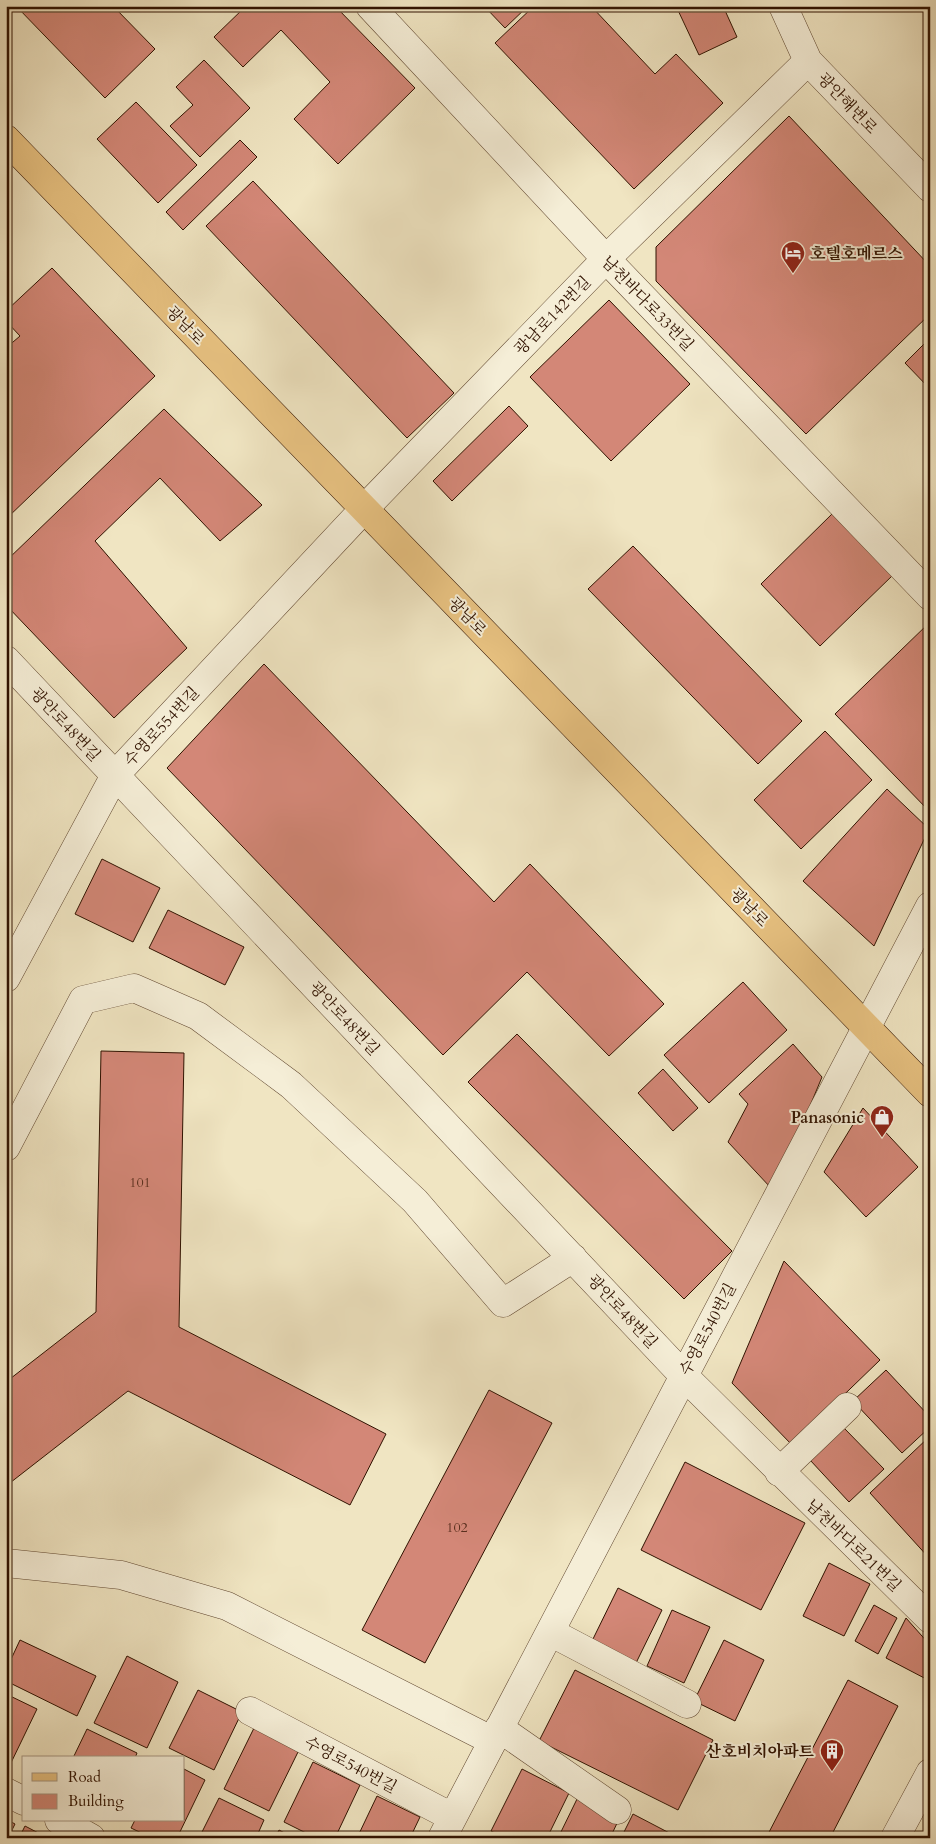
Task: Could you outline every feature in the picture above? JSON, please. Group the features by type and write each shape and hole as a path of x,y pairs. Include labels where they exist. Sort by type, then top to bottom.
{"main road":[{"name":"광남로","path":"6,139 930,1094"}],"street":[{"name":"남천바다로33번길","path":"370,6 606,259 930,596"},
{"name":"광안해변로","path":"783,6 808,61 930,188"},
{"name":"광남로142번길","path":"364,509 606,259 808,61"},
{"name":"수영로554번길","path":"6,978 115,775 364,509"},
{"name":"광안로48번길","path":"6,660 683,1375"},
{"name":"수영로540번길","path":"250,1711 447,1828 930,906"},
{"path":"6,1147 83,1000 134,988 198,1016 291,1085 415,1201 503,1303 573,1258"},
{"name":"남천바다로21번길","path":"683,1375 779,1472 930,1619"},
{"path":"779,1472 848,1407"},
{"path":"6,1563 121,1575 227,1606 496,1735 617,1810"},
{"path":"550,1632 687,1704"},
{"path":"895,1838 930,1773"},
{"path":"6,1792 22,1800"},
{"path":"63,1822 91,1838"}],"building":[{"path":"16,6 113,6 155,49 105,98"},
{"path":"246,6 335,6 415,88 338,164 294,119 330,82 281,30 243,67 214,37"},
{"path":"484,6 528,6 505,28"},
{"path":"534,6 591,6 655,74 676,54 723,103 634,189 495,43"},
{"path":"676,6 723,6 737,37 699,55"},
{"path":"204,60 250,108 200,157 170,126 193,105 176,87"},
{"path":"136,102 197,165 158,203 97,139"},
{"name":"호텔호메르스","path":"789,116 930,266 930,314 806,434 656,281 656,247"},
{"path":"240,140 257,157 183,230 166,212"},
{"path":"253,181 454,393 407,438 206,226"},
{"path":"52,268 155,376 6,519 6,348 20,336 6,321 6,311"},
{"path":"609,300 690,384 611,461 530,377"},
{"path":"930,338 930,389 905,363"},
{"path":"509,406 528,426 452,501 433,481"},
{"path":"164,409 262,505 220,541 160,478 95,541 187,648 114,718 6,605 6,561"},
{"path":"833,513 893,575 820,646 761,584"},
{"path":"633,546 802,721 758,764 588,589"},
{"path":"930,622 930,812 835,714"},
{"path":"264,664 494,902 530,864 664,1004 609,1056 527,972 443,1055 167,768"},
{"path":"825,731 872,780 801,849 754,800"},
{"path":"887,789 929,829 874,946 803,881"},
{"path":"102,859 160,888 133,942 75,914"},
{"path":"168,910 244,947 225,985 149,948"},
{"path":"743,982 787,1030 709,1103 664,1055"},
{"path":"517,1034 732,1251 684,1299 468,1082"},
{"path":"793,1044 822,1077 780,1178 771,1188 728,1142 748,1104 739,1094"},
{"path":"101,1051 184,1053 179,1327 386,1434 350,1505 128,1391 6,1486 6,1382 96,1312"},
{"path":"663,1069 698,1108 673,1131 638,1093"},
{"path":"863,1108 918,1167 866,1217 824,1172"},
{"path":"784,1261 880,1360 792,1445 732,1383"},
{"path":"886,1370 930,1417 930,1427 902,1453 853,1401"},
{"path":"489,1390 552,1423 425,1663 362,1630"},
{"path":"844,1428 884,1469 849,1502 810,1460"},
{"path":"930,1436 930,1559 870,1493"},
{"path":"685,1462 805,1523 761,1610 641,1550"},
{"path":"829,1563 870,1584 844,1636 803,1616"},
{"path":"618,1588 662,1610 636,1663 592,1641"},
{"path":"874,1605 897,1618 878,1654 855,1641"},
{"path":"672,1610 710,1627 684,1683 647,1666"},
{"path":"906,1618 930,1645 930,1681 886,1658"},
{"path":"20,1640 96,1676 77,1716 6,1681 6,1670"},
{"path":"724,1640 764,1660 735,1721 694,1701"},
{"path":"127,1656 178,1682 147,1748 94,1723"},
{"path":"575,1670 713,1740 678,1810 539,1741"},
{"name":"산호비치아파트","path":"848,1680 898,1706 830,1838 766,1838"},
{"path":"198,1690 242,1712 214,1770 169,1748"},
{"path":"6,1694 37,1709 8,1769 6,1768"},
{"path":"254,1728 299,1750 269,1811 224,1789"},
{"path":"87,1729 137,1753 136,1756 74,1756"},
{"path":"313,1762 360,1785 335,1838 316,1838 284,1822"},
{"path":"522,1769 569,1793 547,1838 505,1838 491,1831"},
{"path":"185,1770 205,1780 185,1821"},
{"path":"377,1796 420,1817 410,1838 357,1838"},
{"path":"578,1797 620,1817 610,1838 558,1838"},
{"path":"219,1798 264,1820 256,1838 199,1838"},
{"path":"633,1814 679,1838 621,1838"},
{"path":"6,1819 15,1824 8,1838 6,1838"},
{"path":"134,1822 185,1822 177,1838 152,1838 131,1828"},
{"path":"25,1826 48,1838 19,1838"},
{"path":"279,1830 294,1838 275,1838"}],"place":[{"name":"호텔호메르스","path":"793,274"},
{"name":"Panasonic","path":"882,1138"},
{"name":"산호비치아파트","path":"832,1772"}]}
